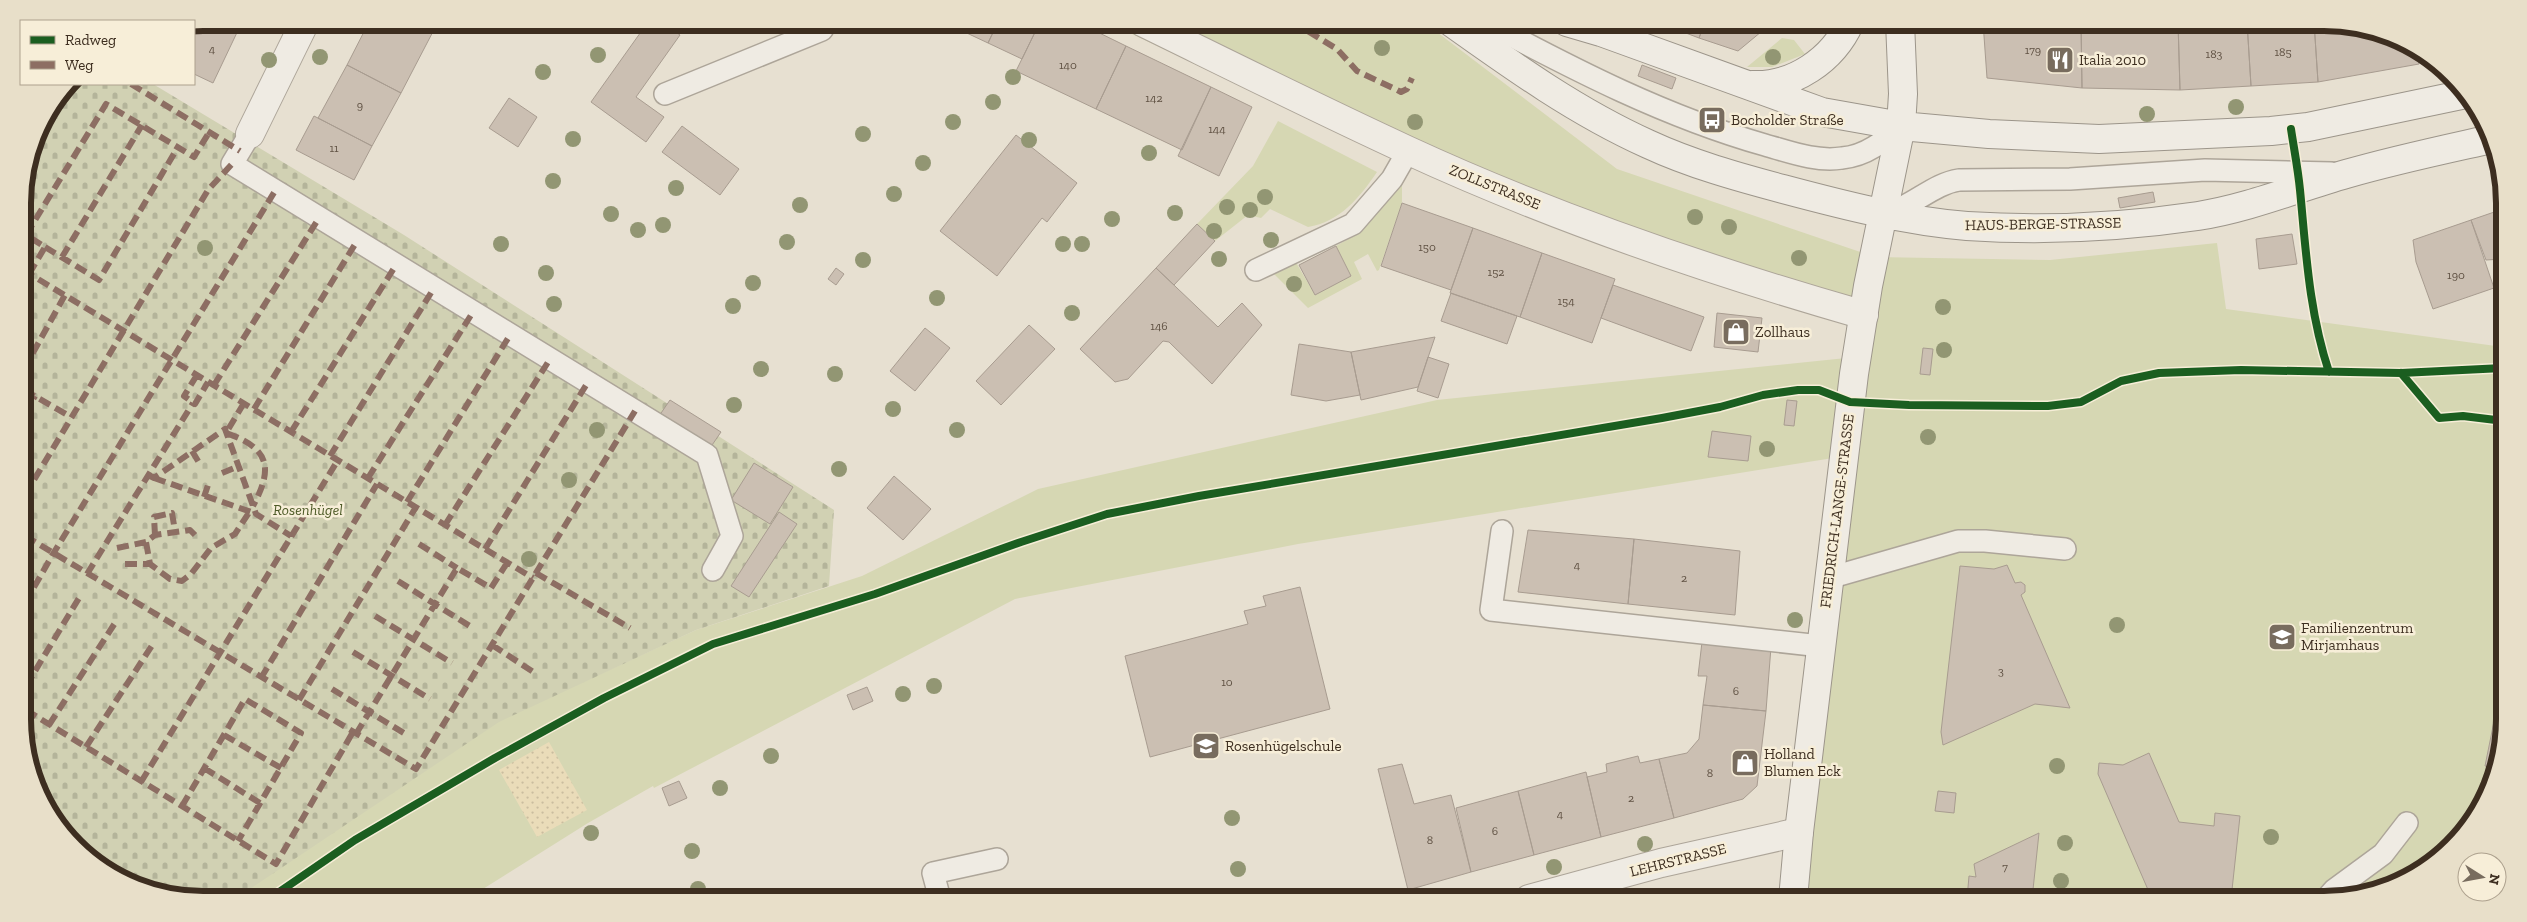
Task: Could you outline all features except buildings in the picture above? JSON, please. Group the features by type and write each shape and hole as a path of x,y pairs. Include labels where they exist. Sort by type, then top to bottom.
{"main road":[{"name":"HAUS-BERGE-STRASSE","path":"1464,31 1535,81 1589,114 1649,145 1745,179 1883,214 1965,226 2008,227 2133,222 2199,216 2233,209 2346,174 2484,141"},
{"path":"1598,31 1822,112 1901,126 2045,138 2099,139 2188,136 2308,127 2457,96"},
{"path":"1740,83 1773,85 1795,78 1812,67 1838,45 1845,31"},
{"path":"1901,31 1903,74 1901,126"},
{"path":"250,134 300,32"},
{"name":"ZOLLSTRASSE","path":"1162,32 1408,150 1504,192 1600,229 1784,291 1864,315"},
{"name":"FRIEDRICH-LANGE-STRASSE","path":"1794,890 1798,832 1854,374 1901,126"},
{"name":"LEHRSTRASSE","path":"1581,890 1718,850 1798,832"}],"lane":[{"path":"1502,31 1566,66 1666,111 1736,137 1808,157 1830,159 1858,154 1883,141 1901,126"},
{"path":"665,94 818,32"},
{"path":"250,134 232,164 707,455 732,536 713,570"},
{"path":"1256,270 1353,224 1392,179 1408,150"},
{"path":"1883,214 1910,205 1946,184 1959,180 2070,179 2205,170 2346,174"},
{"path":"1502,531 1491,610 1821,646"},
{"path":"1829,578 1958,541 1985,541 2065,549"},
{"path":"2334,890 2383,854 2407,823"},
{"path":"938,891 933,873 997,858"}],"green space":[{"path":"1436,31 1617,169 1875,257 2050,260 2217,243 2226,309 2496,346 2496,719 2487,774 2467,814 2437,848 2410,868 2379,882 2335,890 1795,890 1864,315 1365,127 1220,76 1127,32"},
{"path":"1782,38 1794,40 1805,54 1772,67 1747,67"},
{"name":"Rosenhügel","path":"79,85 155,85 404,235 834,510 829,586 696,630 499,722 247,891 203,891 181,889 148,882 108,862 74,832 60,814 40,774 31,719 32,192 37,159 44,137 60,108"},
{"path":"1278,121 1377,172 1356,199 1330,220 1308,227 1270,209 1261,218 1248,215 1215,241 1197,224 1253,166"},
{"path":"1402,185 1402,203 1379,270 1377,271 1368,254 1354,262 1362,279 1308,308 1271,271 1294,259 1315,295 1351,276 1336,246 1361,232"},
{"path":"1856,357 1833,458 1298,544 1015,599 654,788 653,786 588,823 480,891 246,891 496,722 696,630 862,576 1038,489 1437,400"}],"sand":[{"path":"549,742 587,810 537,837 499,770"}],"marked path":[{"path":"1308,31 1337,49 1357,71 1401,92 1407,89 1412,78"},
{"path":"133,85 240,151"},
{"path":"32,225 106,104 194,157 210,131"},
{"path":"62,257 142,125"},
{"path":"45,247 99,280 178,147"},
{"path":"31,484 208,190 232,164"},
{"path":"31,592 275,191"},
{"path":"214,385 319,218"},
{"path":"32,239 45,247 32,269"},
{"path":"254,409 357,241"},
{"path":"291,432 396,265"},
{"path":"32,275 533,578"},
{"path":"330,456 434,288"},
{"path":"32,355 65,295"},
{"path":"368,478 473,312"},
{"path":"407,502 510,335"},
{"path":"445,525 550,359"},
{"path":"197,375 184,396 195,404 208,382"},
{"path":"485,549 588,382"},
{"path":"32,394 71,417"},
{"path":"32,402 35,396"},
{"path":"87,574 193,403"},
{"path":"244,403 226,433 251,445 259,452 264,461 264,480 253,506"},
{"path":"31,540 416,769 635,411"},
{"path":"148,475 154,478 225,429 256,514 291,536"},
{"path":"192,451 201,466"},
{"path":"141,782 338,460"},
{"path":"222,473 239,466"},
{"path":"154,478 254,513"},
{"path":"204,497 209,482"},
{"path":"261,678 377,484"},
{"path":"299,700 416,507"},
{"path":"195,535 190,530 155,535 146,542 150,564 170,579 182,581 191,574 211,548 235,534 250,511"},
{"path":"155,535 154,517 172,513 175,531"},
{"path":"117,548 146,542"},
{"path":"419,544 457,568"},
{"path":"356,734 457,568 491,588 507,563"},
{"path":"125,564 150,564"},
{"path":"536,573 630,628"},
{"path":"398,581 473,628"},
{"path":"31,678 79,598"},
{"path":"375,616 452,663"},
{"path":"49,725 115,623"},
{"path":"86,747 153,644"},
{"path":"492,645 535,673"},
{"path":"353,652 430,699"},
{"path":"332,689 407,735"},
{"path":"182,806 245,699 301,733 238,841"},
{"path":"31,713 276,864 353,732"},
{"path":"224,735 281,768"},
{"path":"204,768 260,803"}],"cycle path":[{"path":"2291,129 2313,304 2322,349 2329,372"},
{"path":"281,891 355,840 495,758 604,698 713,644 875,594 1021,542 1107,514 1199,496 1662,418 1720,407 1763,395 1798,390 1819,390 1850,402 1909,405 2048,406 2081,402 2121,381 2159,373 2241,370 2401,373 2496,368"},
{"path":"2401,373 2439,418 2463,416 2496,420"}],"place":[{"name":"Italia 2010","path":"2060,60"},
{"name":"Bocholder Straße","path":"1712,120"},
{"name":"Zollhaus","path":"1736,332"},
{"name":"Familienzentrum Mirjamhaus","path":"2282,637"},
{"name":"Rosenhügelschule","path":"1206,746"},
{"name":"Holland Blumen Eck","path":"1745,763"}]}
